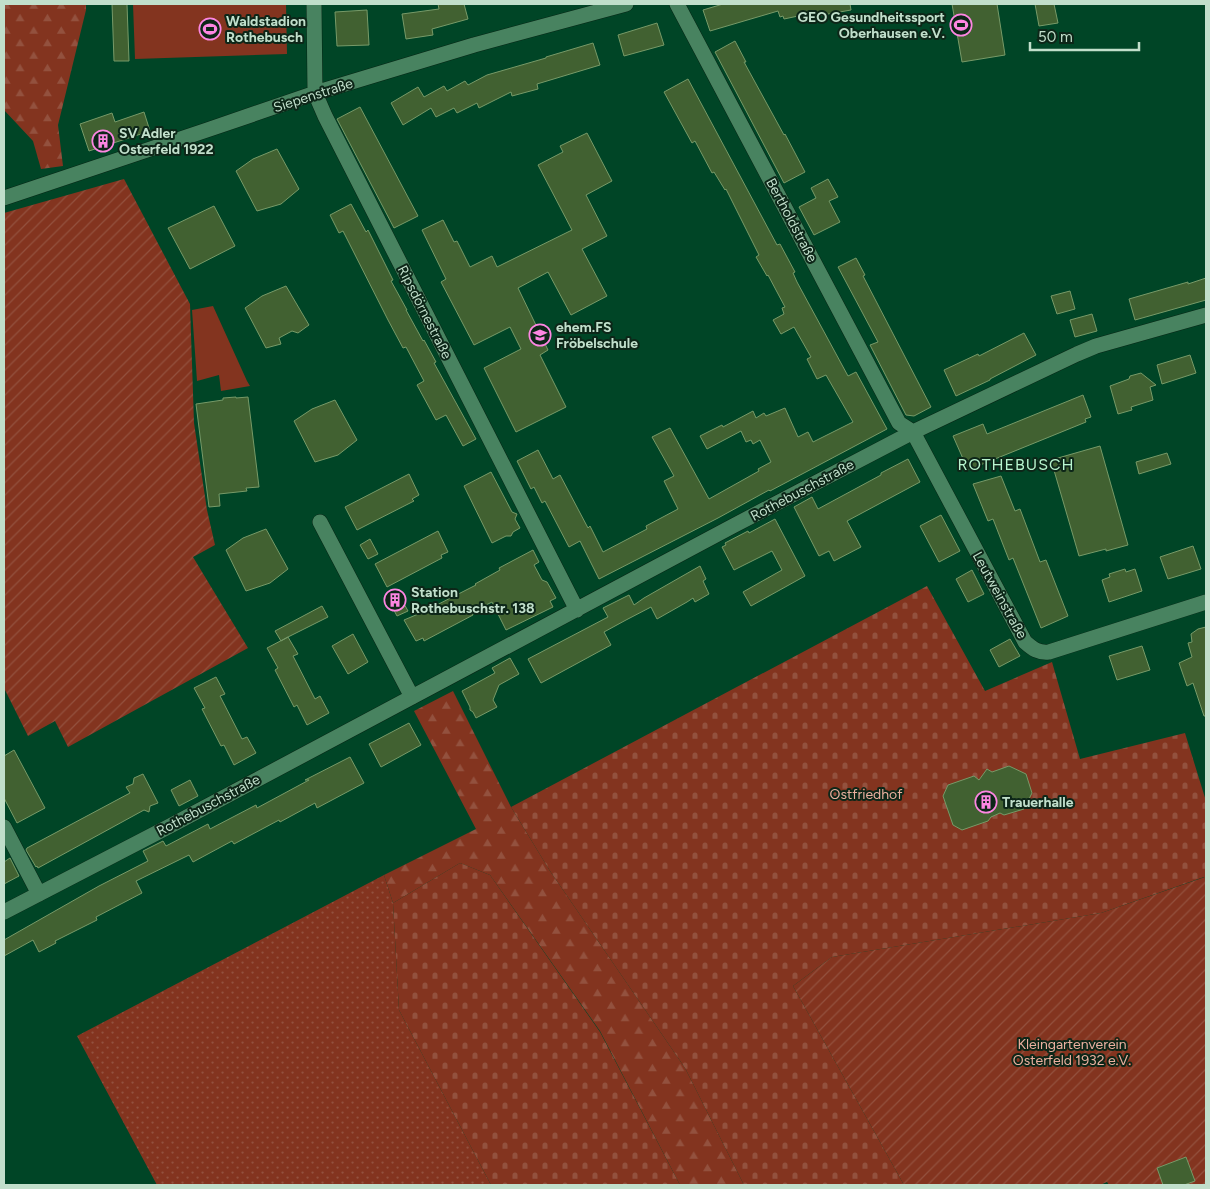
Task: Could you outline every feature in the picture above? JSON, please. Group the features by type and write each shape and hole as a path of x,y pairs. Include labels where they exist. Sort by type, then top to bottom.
{"street":[{"name":"Ripsdörnestraße","path":"314,4 315,93 576,610"},
{"name":"Siepenstraße","path":"4,198 315,93 466,48 626,4"},
{"name":"Bertholdstraße","path":"677,4 896,416 900,423 913,432"},
{"name":"Rothebuschstraße","path":"4,912 913,432 1096,346 1206,315"},
{"name":"Leutweinstraße","path":"913,432 1021,636 1035,650 1049,652 1058,650 1206,602"},
{"path":"320,522 412,697"},
{"path":"4,827 39,894"}],"green space":[{"path":"4,4 86,4 58,125 63,166 41,169 33,141 4,110"},
{"name":"Waldstadion Rothebusch","path":"133,4 286,4 287,54 135,59"},
{"path":"124,179 190,304 194,423 207,510 215,545 193,557 248,648 68,747 55,721 28,736 4,688 4,213"},
{"path":"213,306 250,386 221,391 219,375 197,381 192,310"},
{"name":"Ostfriedhof","path":"927,586 985,691 1052,662 1080,759 1185,733 1206,801 1206,879 1204,877 1101,913 832,957 793,986 904,1185 744,1185 685,1068 550,871 511,807"},
{"path":"453,691 511,807 550,871 685,1068 744,1185 680,1185 600,1031 490,875 460,863 393,903 384,875 476,829 414,711"},
{"path":"460,863 490,875 600,1032 680,1185 491,1185 399,1010 393,903"},
{"path":"384,875 393,903 399,1010 491,1185 157,1185 77,1036"},
{"name":"Kleingartenverein Osterfeld 1932 e.V.","path":"1205,877 1206,1184 1109,1185 1107,1182 1100,1185 904,1185 793,986 832,957 1101,913"}],"building":[{"path":"112,4 127,4 129,61 114,61"},
{"path":"438,4 464,4 468,19 432,29 433,35 406,39 402,14 439,9"},
{"path":"723,4 850,4 851,10 817,16 817,12 784,19 783,16 780,17 778,11 710,31 703,10"},
{"path":"952,4 997,4 1005,55 962,62"},
{"path":"1035,4 1054,4 1058,23 1039,26"},
{"path":"367,10 369,45 337,46 335,12"},
{"path":"657,23 664,45 624,56 618,35"},
{"path":"735,41 746,62 744,62 805,172 784,183 715,52"},
{"path":"593,43 600,65 537,84 538,89 512,96 511,92 479,108 477,103 457,113 454,108 436,117 431,108 403,125 391,103 418,87 424,97 444,86 447,91 465,81 468,85 487,75"},
{"path":"688,79 777,245 780,244 795,272 793,273 797,282 848,376 856,372 887,429 599,579 580,541 569,547 545,501 542,503 534,487 531,489 517,461 538,450 553,479 560,475 603,552 647,529 646,526 678,509 664,481 674,476 652,437 670,428 709,499 759,471 758,469 771,462 760,440 753,444 751,440 746,442 741,431 707,449 700,436 722,425 723,427 753,411 756,418 764,413 766,416 785,408 798,437 808,432 813,442 853,422 826,375 817,379 807,359 811,357 794,327 781,334 773,320 784,314 782,308 785,307 756,257 759,255 726,189 714,172 712,173 695,141 692,143 664,92"},
{"path":"360,107 418,216 394,228 337,119"},
{"name":"SV Adler Osterfeld 1922","path":"144,112 150,131 89,151 80,124 112,113 115,122"},
{"path":"587,133 612,181 586,195 607,236 582,249 607,296 571,315 548,272 518,288 548,350 540,355 566,407 516,432 484,368 521,349 510,327 474,345 441,282 446,279 422,230 443,220 454,242 457,241 470,267 492,256 497,267 572,230 538,165 563,152 560,146"},
{"path":"277,149 299,189 281,204 257,211 236,171 253,159"},
{"path":"828,179 838,197 829,201 840,222 814,235 799,207 816,198 811,188"},
{"path":"351,204 366,232 368,230 393,280 391,281 476,439 463,446 446,415 436,420 417,385 424,381 406,347 403,348 343,231 339,233 330,215"},
{"path":"214,206 235,246 190,269 168,228"},
{"path":"856,258 865,275 863,276 931,407 914,416 906,415 870,345 878,342 838,267"},
{"path":"1206,278 1206,300 1135,320 1129,299"},
{"path":"286,286 309,325 298,333 292,331 279,338 281,344 266,348 245,308 262,296"},
{"path":"1070,291 1075,309 1057,314 1051,296"},
{"path":"1092,314 1097,331 1075,337 1070,320"},
{"path":"1024,333 1036,355 956,396 944,370 978,354 979,356"},
{"path":"1190,355 1196,373 1162,384 1157,365"},
{"path":"1141,373 1156,385 1150,387 1153,400 1131,407 1132,410 1118,414 1110,386"},
{"path":"1083,395 1091,417 1085,419 1086,422 968,470 953,436 983,424 987,434"},
{"path":"236,397 248,397 259,487 246,488 247,491 219,494 220,506 209,507 196,404"},
{"path":"335,400 357,440 338,455 315,462 294,421 312,409"},
{"path":"1100,446 1128,545 1079,556 1051,460"},
{"path":"1167,453 1171,464 1139,474 1136,462"},
{"path":"908,459 920,482 847,521 861,547 834,561 829,551 819,556 794,507 812,497 818,509"},
{"path":"491,472 512,512 517,514 515,519 520,528 513,532 511,536 506,536 492,543 464,486"},
{"path":"409,474 419,495 412,499 414,501 357,530 345,507"},
{"path":"1001,476 1015,511 1020,509 1040,562 1046,560 1068,616 1041,628 1013,558 1009,560 993,519 988,521 973,484"},
{"path":"941,515 960,551 939,562 920,526"},
{"path":"775,519 805,576 751,606 743,592 782,570 772,551 734,570 722,547 726,545 725,543"},
{"path":"266,529 288,569 270,583 246,591 226,550 243,538"},
{"path":"438,531 448,552 441,555 442,558 387,587 375,564"},
{"path":"370,539 378,554 368,559 360,545"},
{"path":"1193,546 1201,569 1168,579 1160,557"},
{"path":"533,550 539,562 534,565 542,580 547,582 556,598 550,601 553,607 506,630 492,602 472,612 473,615 424,641 423,638 416,641 404,620 476,585 500,570 499,568"},
{"path":"700,566 706,579 703,581 709,594 695,602 693,598 657,619 651,607 626,620 604,632 611,645 541,683 528,659 608,617 603,608 629,595 634,605"},
{"path":"1125,569 1126,572 1135,569 1142,591 1109,602 1102,580 1110,577 1109,574"},
{"path":"972,570 984,594 968,602 956,579"},
{"path":"398,593 408,611 397,616 388,599"},
{"path":"322,606 328,617 288,637 298,654 293,656 315,699 320,696 329,713 307,725 297,705 294,707 275,670 278,668 267,648 281,641 275,631"},
{"path":"1206,627 1206,716 1204,716 1193,683 1187,686 1179,663 1192,657 1188,643 1192,642 1191,634 1198,629"},
{"path":"353,634 368,662 348,674 332,646"},
{"path":"1010,639 1020,656 999,667 990,650"},
{"path":"1142,646 1150,670 1117,680 1109,656"},
{"path":"510,658 519,674 499,685 493,700 497,707 476,718 470,710 462,691 495,673 492,668"},
{"path":"216,677 225,694 220,696 242,739 247,737 256,753 234,765 224,745 221,746 202,709 205,708 194,688"},
{"path":"409,723 421,745 381,767 369,744"},
{"path":"14,750 45,808 17,823 4,798 4,756"},
{"path":"350,757 364,783 317,808 315,803 234,844 232,841 193,862 189,855 136,881 142,893 96,917 97,920 55,941 56,943 39,952 33,940 4,956 4,940 99,886 148,861 143,851 163,841 166,846 208,824 210,829 256,805 257,808"},
{"name":"Trauerhalle","path":"1009,766 1026,774 1032,793 1024,809 1004,815 1000,813 991,817 988,821 962,830 953,825 943,796 948,785 974,776 979,780 987,769 992,772"},
{"path":"143,774 158,803 150,806 149,812 144,810 38,868 36,867 26,850 27,848 130,793 126,787 133,784 134,778"},
{"path":"190,780 198,796 179,806 171,790"},
{"path":"10,858 19,876 4,884 4,862"},
{"path":"1186,1157 1195,1181 1184,1185 1163,1185 1157,1168"}],"place":[{"name":"GEO Gesundheitssport Oberhausen e.V.","path":"961,25"},
{"name":"Waldstadion Rothebusch","path":"210,29"},
{"name":"SV Adler Osterfeld 1922","path":"103,141"},
{"name":"ehem.FS Fröbelschule","path":"540,335"},
{"name":"Station Rothebuschstr. 138","path":"395,600"},
{"name":"Trauerhalle","path":"986,802"}],"district":[{"name":"ROTHEBUSCH","path":"1016,464"}]}
